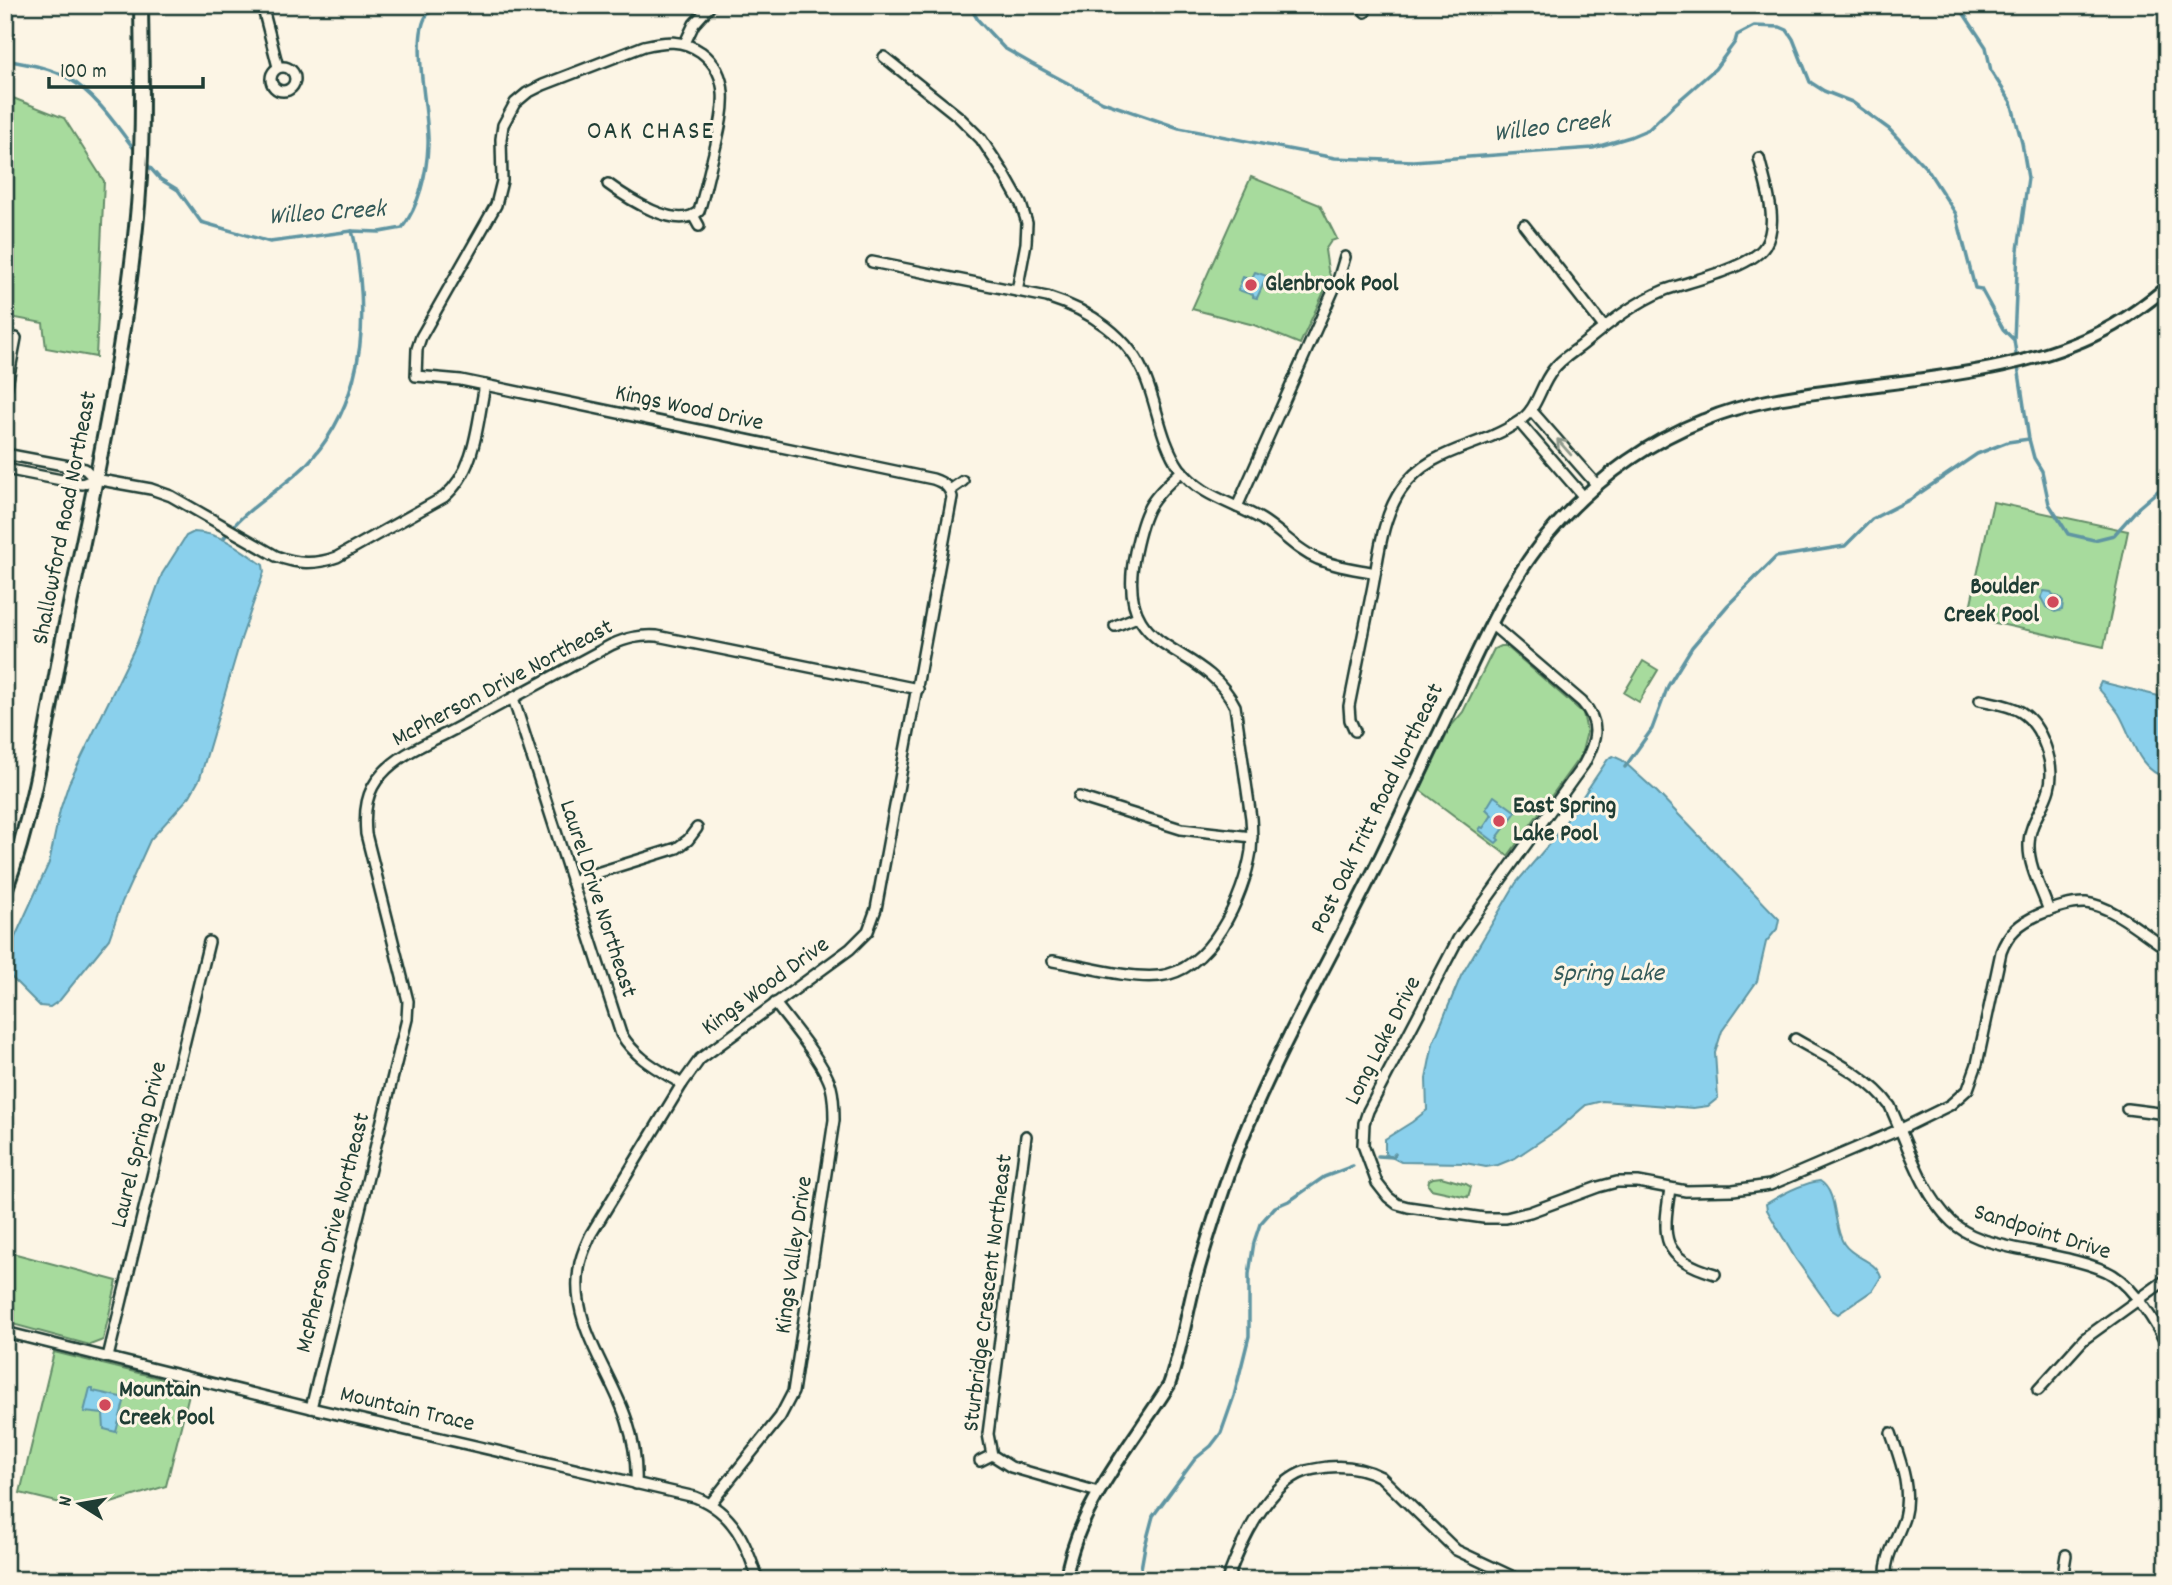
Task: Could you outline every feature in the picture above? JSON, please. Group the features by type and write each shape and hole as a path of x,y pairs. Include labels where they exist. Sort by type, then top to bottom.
{"main road":[{"name":"Shallowford Road Northeast","path":"5,891 30,811 110,404 124,318 139,189 141,5"}],"street":[{"path":"262,5 278,67"},
{"path":"608,184 640,205 655,211 684,218 694,217 699,211 724,102 717,70 703,54 685,43 694,24 711,5"},
{"name":"Kings Wood Drive","path":"636,1484 636,1456 627,1418 584,1324 579,1305 579,1269 591,1234 700,1059 850,949 868,931 876,909 952,506 950,490 944,482 485,385 442,377 416,376 417,349 421,337 496,205 502,181 503,125 515,103 543,85 643,46 658,42 685,43"},
{"path":"884,57 959,117 981,139 1003,172 1021,204 1027,223 1017,291"},
{"path":"1355,731 1350,720 1349,706 1375,573 1391,508 1408,481 1442,455 1519,422 1531,410 1553,370 1629,309 1662,291 1758,255 1772,229 1759,158"},
{"path":"694,217 699,226"},
{"path":"1524,225 1604,327"},
{"path":"1237,507 1338,280 1345,257"},
{"path":"872,262 1066,303 1105,325 1137,360 1146,379 1167,445 1182,471 1205,492 1262,519 1298,548 1318,559 1375,573"},
{"name":"Post Oak Tritt Road Northeast","path":"1066,1580 1077,1533 1098,1492 1169,1385 1210,1233 1251,1117 1301,1012 1374,869 1491,624 1530,559 1583,496 1640,453 1674,433 1734,409 1794,396 2016,362 2070,346 2114,325 2167,288"},
{"path":"5,396 16,338"},
{"path":"5,470 82,484 95,479 152,489 171,496 286,560 305,564 326,561 444,497 453,489 467,469 485,385"},
{"path":"1531,410 1596,484"},
{"path":"1519,422 1583,496"},
{"path":"5,454 85,469 95,479"},
{"path":"1053,961 1145,977 1167,975 1187,967 1205,953 1223,925 1245,876 1252,837 1248,787 1238,718 1229,694 1207,671 1157,639 1137,617 1131,580 1141,524 1153,498 1182,471"},
{"path":"950,490 963,481"},
{"path":"1115,626 1137,617"},
{"name":"Long Lake Drive","path":"1491,624 1582,702 1591,713 1595,724 1592,749 1453,947 1368,1111 1364,1123 1363,1145 1377,1183 1397,1204 1484,1218 1506,1218 1617,1182 1639,1182 1670,1189 1705,1191 1770,1185 1901,1129 1950,1105 1968,1089 1977,1064 2004,944 2022,923 2049,911 2084,903 2109,911 2167,948"},
{"name":"McPherson Drive Northeast","path":"311,1408 407,1019 406,993 366,834 366,802 380,776 400,759 611,645 641,635 918,689"},
{"name":"Laurel Drive Northeast","path":"513,698 621,1034 630,1049 642,1059 682,1084"},
{"path":"1980,700 2013,709 2028,718 2035,726 2050,759 2050,787 2033,824 2028,847 2049,911"},
{"path":"1079,797 1181,829 1252,837"},
{"path":"570,881 677,848 688,841 697,828"},
{"name":"Laurel Spring Drive","path":"108,1357 209,942"},
{"name":"Kings Valley Drive","path":"711,1503 780,1417 793,1392 834,1120 831,1086 825,1072 775,1003"},
{"name":"Sandpoint Drive","path":"1795,1039 1874,1087 1890,1106 1930,1195 1954,1224 1980,1239 2110,1273 2123,1282 2138,1300 2167,1346"},
{"path":"2127,1109 2167,1114"},
{"name":"Sturbridge Crescent Northeast","path":"1027,1136 988,1434 992,1455 1011,1467 1098,1492"},
{"path":"1670,1189 1665,1222 1670,1247 1685,1263 1715,1274"},
{"path":"2038,1390 2084,1339 2167,1279"},
{"name":"Mountain Trace","path":"5,1332 711,1503"},
{"path":"1886,1580 1888,1553 1901,1524 1907,1497 1904,1476 1891,1433"},
{"name":"Sturbridge Crescent Northeast","path":"980,1461 992,1455"},
{"path":"1227,1580 1253,1524 1278,1490 1304,1472 1340,1466 1370,1471 1381,1477 1456,1550 1520,1580"},
{"path":"711,1503 737,1531 748,1549 758,1580"},
{"path":"2062,1580 2067,1555"}],"green space":[{"path":"5,97 64,118 104,181 96,357 46,348 43,323 5,316"},
{"path":"1251,177 1320,205 1337,239 1331,241 1325,250 1329,281 1300,344 1254,325 1192,309"},
{"path":"1993,502 2128,531 2104,647 1968,617"},
{"path":"1506,646 1583,713 1587,732 1581,755 1508,856 1420,790 1451,726 1463,712 1494,649"},
{"path":"1643,661 1658,670 1639,702 1624,693"},
{"path":"1441,1177 1471,1187 1468,1197 1431,1189 1429,1180"},
{"path":"5,1251 117,1281 103,1340 90,1345 5,1322"},
{"path":"54,1352 191,1386 166,1486 89,1510 20,1493"}],"water":[{"name":"Glenbrook Pool","path":"1255,272 1267,276 1257,298 1238,290 1243,277 1251,280"},
{"path":"194,532 214,535 231,543 263,565 264,572 200,778 190,796 150,840 122,902 109,939 60,1000 50,1007 40,1006 5,971 5,959 49,863 60,810 69,783 137,643 162,574 186,536"},
{"name":"Boulder Creek Pool","path":"2044,591 2059,597 2063,602 2062,610 2055,612 2046,607 2041,598"},
{"path":"2101,682 2167,698 2167,778 2157,774 2142,761 2119,714 2098,688"},
{"name":"Spring Lake","path":"1613,756 1622,760 1657,792 1779,919 1777,929 1766,942 1757,981 1722,1031 1715,1053 1718,1098 1708,1106 1693,1108 1602,1101 1586,1105 1557,1130 1515,1158 1498,1165 1486,1167 1465,1163 1401,1162 1385,1154 1385,1139 1427,1110 1426,1079 1433,1043 1461,976 1516,883 1556,836 1608,759"},
{"name":"East Spring Lake Pool","path":"1494,796 1516,812 1496,843 1479,830 1492,815 1486,809"},
{"path":"1820,1181 1830,1193 1844,1244 1874,1266 1881,1277 1873,1290 1838,1314 1832,1310 1795,1258 1766,1204 1799,1187"},
{"name":"Mountain Creek Pool","path":"90,1388 125,1398 116,1432 104,1429 103,1414 84,1412"}],"waterway":[{"name":"Willeo Creek","path":"145,162 160,179 178,190 201,222 270,242 352,231 380,232 402,228 417,199 427,156 428,132 420,58 422,26 427,15 440,5"},
{"name":"Willeo Creek","path":"969,5 978,20 1004,48 1103,102 1179,128 1335,158 1413,161 1593,148 1630,137 1649,129 1715,69 1735,42 1737,35 1754,26 1780,27 1787,30 1793,39 1810,82 1824,91 1852,102 1889,129 1927,169 1956,214 1975,288 1981,289 2003,329 2014,340 2034,458 2042,471 2049,504 2068,534 2094,540 2114,535 2139,507 2167,483"},
{"path":"1958,5 1986,47 1991,71 2011,102 2028,178 2018,250 2014,339"},
{"name":"Willeo Creek","path":"5,60 53,71 79,85 106,113 138,154"},
{"path":"224,538 252,509 304,467 335,426 346,403 359,355 362,304 352,231"},
{"path":"1625,767 1652,729 1668,686 1692,647 1728,605 1776,557 1845,546 1872,519 1911,499 1977,454 2008,442 2029,439"},
{"path":"1378,1156 1393,1157 1395,1154"},
{"path":"1139,1580 1153,1516 1195,1459 1211,1446 1221,1433 1234,1396 1249,1336 1249,1274 1260,1224 1275,1207 1291,1200 1324,1177 1353,1166"}],"place":[{"name":"Glenbrook Pool","path":"1251,285"},
{"name":"Boulder Creek Pool","path":"2053,602"},
{"name":"East Spring Lake Pool","path":"1499,821"},
{"name":"Mountain Creek Pool","path":"105,1405"}],"district":[{"name":"OAK CHASE","path":"651,132"}]}
